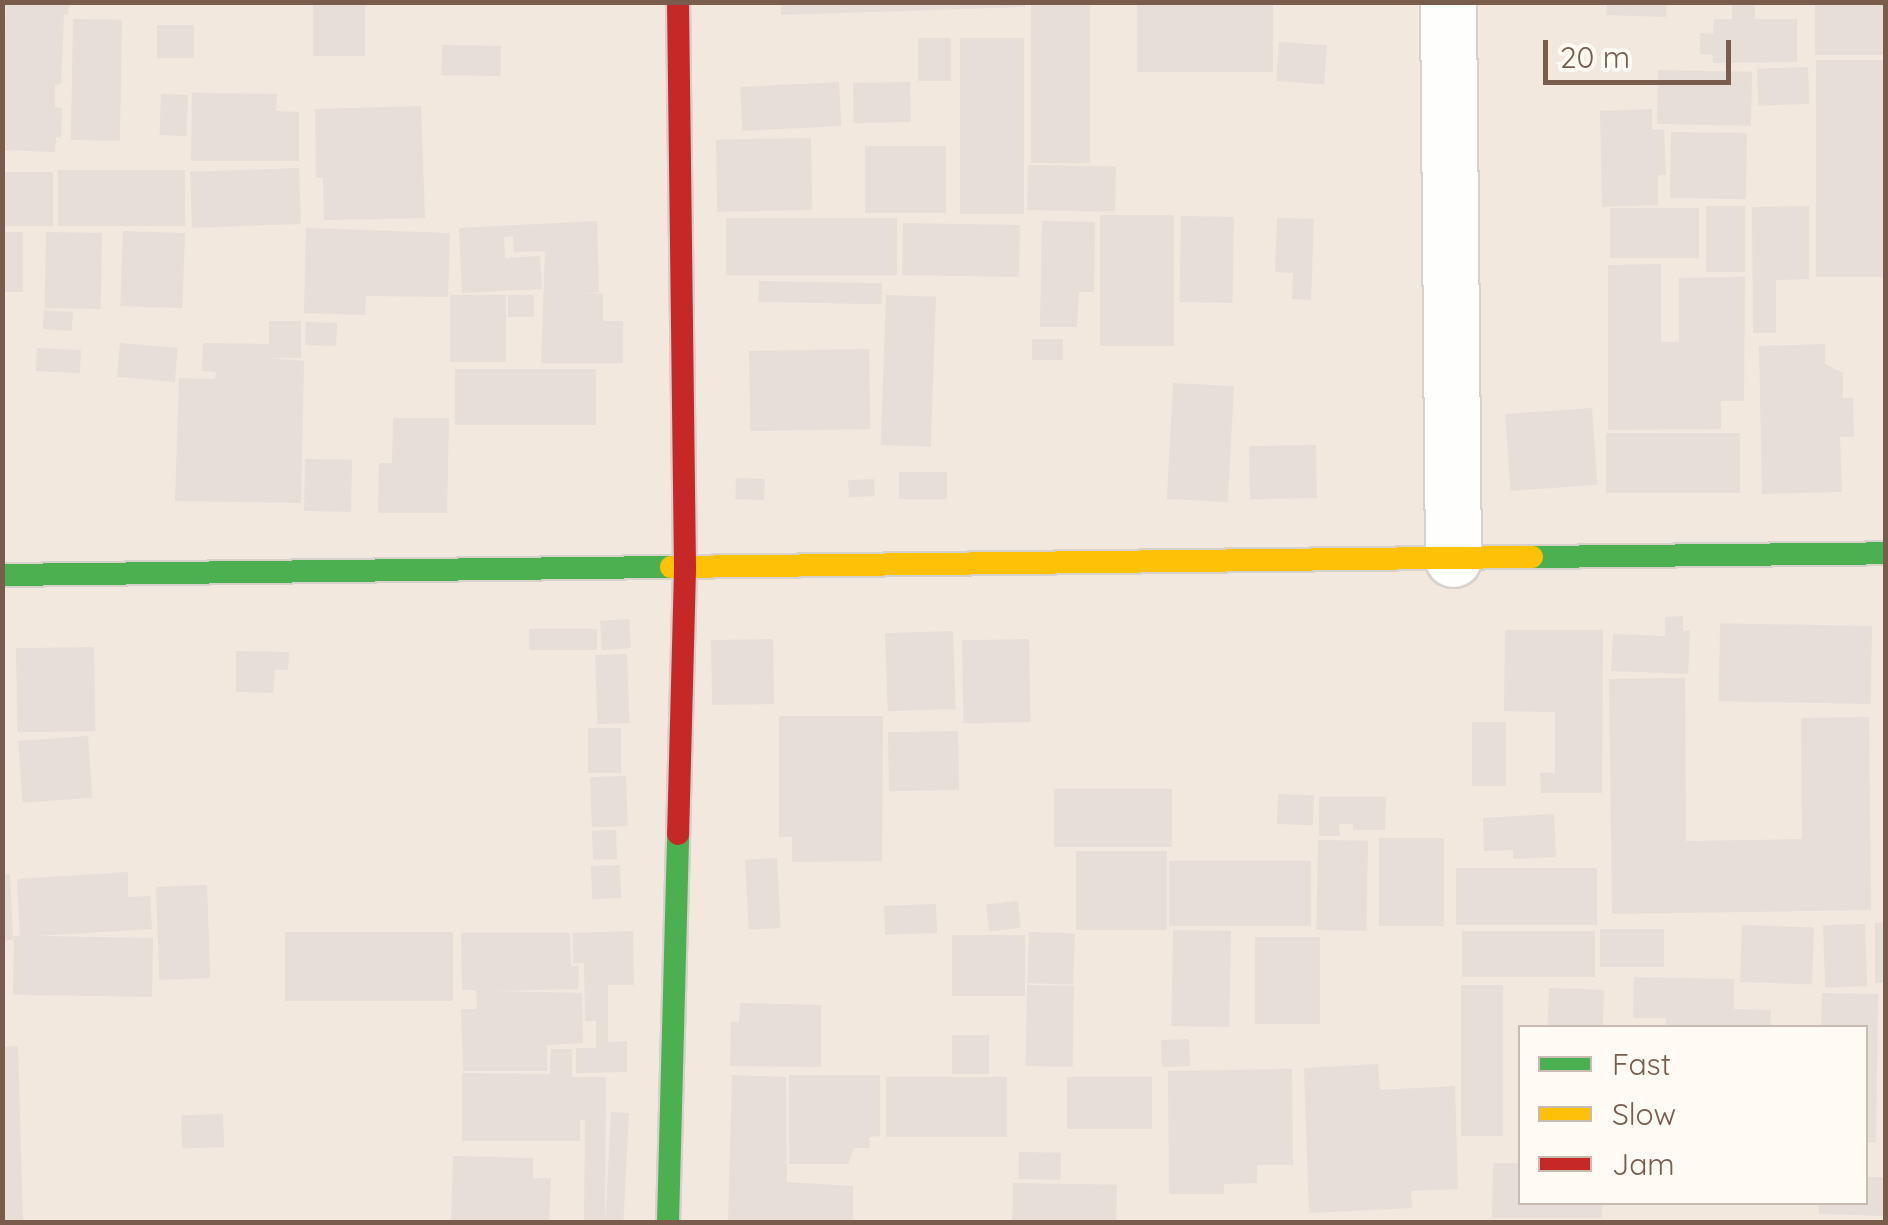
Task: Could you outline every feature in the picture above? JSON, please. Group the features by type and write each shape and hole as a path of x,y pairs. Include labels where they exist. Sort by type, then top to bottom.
{"street":[{"path":"668,1222 685,570 678,2"},
{"path":"1448,2 1453,559"},
{"path":"2,575 1886,553"}],"shaded area":[{"path":"2,3 1885,3 1885,1222 3,1222"}],"building":[{"path":"6,2 69,2 68,15 64,14 61,84 55,85 55,107 62,108 61,138 56,137 55,152 2,150"},
{"path":"313,2 365,2 365,56 313,56"},
{"path":"781,2 1025,2 1025,7 781,15"},
{"path":"1031,2 1090,2 1090,163 1031,163"},
{"path":"1607,2 1667,2 1666,17 1606,15"},
{"path":"1732,2 1755,2 1755,19 1797,19 1797,62 1713,63 1713,55 1700,54 1700,33 1713,34 1714,19 1732,19"},
{"path":"1815,2 1886,2 1886,55 1815,55"},
{"path":"1137,3 1273,3 1273,72 1137,72"},
{"path":"73,19 122,20 120,141 71,140"},
{"path":"157,25 194,25 194,58 157,58"},
{"path":"918,38 951,38 951,81 918,81"},
{"path":"960,38 1024,38 1024,214 960,214"},
{"path":"1279,42 1327,45 1324,84 1276,81"},
{"path":"442,45 501,46 500,76 441,75"},
{"path":"1816,60 1883,60 1883,277 1816,277"},
{"path":"1808,67 1809,104 1758,106 1757,69"},
{"path":"1658,70 1752,72 1751,126 1657,124"},
{"path":"839,82 841,126 742,131 740,87"},
{"path":"910,82 911,122 854,123 853,83"},
{"path":"192,93 277,94 276,111 299,112 299,161 191,161"},
{"path":"161,94 188,95 187,136 160,135"},
{"path":"421,106 425,218 324,220 323,178 316,178 315,109"},
{"path":"1652,109 1652,130 1664,129 1666,175 1658,175 1658,205 1602,207 1600,111"},
{"path":"1671,132 1747,133 1746,199 1670,198"},
{"path":"811,138 812,210 717,212 716,140"},
{"path":"865,146 946,146 946,213 865,213"},
{"path":"1028,165 1116,167 1115,212 1027,210"},
{"path":"299,168 301,224 192,228 190,172"},
{"path":"58,170 185,170 185,226 58,226"},
{"path":"2,172 53,172 53,226 2,226"},
{"path":"1706,206 1745,206 1745,272 1706,272"},
{"path":"1809,206 1809,279 1776,280 1776,333 1753,333 1752,207"},
{"path":"1610,208 1699,208 1699,258 1610,258"},
{"path":"1100,215 1174,215 1174,346 1100,346"},
{"path":"1181,216 1234,217 1232,303 1179,302"},
{"path":"726,218 897,218 897,275 726,275"},
{"path":"1277,218 1314,219 1311,300 1292,299 1293,273 1275,272"},
{"path":"597,221 599,292 583,294 603,293 603,321 623,321 623,363 541,363 545,251 514,252 513,236 504,237 505,258 540,256 542,289 462,293 459,228"},
{"path":"1042,221 1095,222 1094,292 1079,292 1077,327 1040,327"},
{"path":"903,223 1020,225 1019,277 902,275"},
{"path":"306,228 450,233 448,297 366,296 365,315 304,313"},
{"path":"123,231 185,233 182,308 120,306"},
{"path":"2,232 23,232 23,292 2,292"},
{"path":"46,232 102,233 101,309 45,308"},
{"path":"1661,264 1661,342 1679,342 1679,278 1745,277 1744,401 1721,401 1721,429 1608,430 1608,265"},
{"path":"759,281 882,283 882,304 759,302"},
{"path":"450,295 506,295 506,362 450,362"},
{"path":"508,295 534,295 534,317 508,317"},
{"path":"886,295 936,297 931,447 881,445"},
{"path":"44,310 73,312 72,331 43,329"},
{"path":"269,321 301,321 301,358 269,358 304,361 301,503 175,501 179,378 215,379 216,372 202,371 203,343 269,344"},
{"path":"306,322 337,323 336,346 305,345"},
{"path":"1032,339 1063,339 1063,360 1032,360"},
{"path":"120,343 178,348 175,382 117,377"},
{"path":"1825,344 1825,364 1843,373 1843,398 1853,398 1854,437 1840,437 1842,492 1762,494 1759,346"},
{"path":"37,348 81,350 80,373 36,371"},
{"path":"869,349 870,429 750,431 749,351"},
{"path":"455,369 596,369 596,425 455,425"},
{"path":"1173,383 1234,386 1228,502 1167,499"},
{"path":"1592,408 1597,485 1511,491 1505,414"},
{"path":"393,418 449,418 447,513 378,513 379,463 392,463"},
{"path":"1606,433 1740,433 1740,493 1606,493"},
{"path":"1316,445 1317,498 1250,499 1249,446"},
{"path":"305,459 352,460 351,512 304,511"},
{"path":"899,472 947,472 947,499 899,499"},
{"path":"736,478 765,479 764,500 735,499"},
{"path":"874,479 875,496 849,497 848,480"},
{"path":"1683,616 1683,631 1690,630 1688,674 1611,671 1613,634 1665,636 1665,617"},
{"path":"629,619 631,648 602,650 600,621"},
{"path":"1720,623 1872,626 1871,704 1719,701"},
{"path":"529,629 597,629 597,650 529,650"},
{"path":"1505,630 1603,630 1602,793 1541,793 1540,773 1555,773 1555,712 1504,711"},
{"path":"953,631 956,709 888,711 885,633"},
{"path":"773,639 774,704 712,705 711,640"},
{"path":"1029,639 1030,722 963,723 962,640"},
{"path":"94,647 95,731 17,732 16,648"},
{"path":"236,651 289,652 288,670 275,670 273,693 236,692"},
{"path":"627,654 629,723 597,724 595,655"},
{"path":"1685,678 1686,841 1802,839 1801,718 1869,717 1871,910 1612,914 1609,679"},
{"path":"779,716 883,716 882,861 792,862 792,837 779,837"},
{"path":"1472,722 1506,722 1506,786 1472,786"},
{"path":"588,728 621,728 621,773 588,773"},
{"path":"958,731 959,790 889,791 888,732"},
{"path":"88,736 92,798 22,803 18,741"},
{"path":"626,776 628,826 592,827 590,777"},
{"path":"1054,789 1172,789 1172,847 1054,847"},
{"path":"1278,794 1314,795 1313,825 1277,824"},
{"path":"1319,797 1386,797 1385,830 1353,830 1353,824 1339,824 1340,836 1319,836"},
{"path":"1554,814 1556,857 1513,859 1513,850 1484,851 1483,818"},
{"path":"616,830 617,859 593,860 592,831"},
{"path":"1379,838 1444,838 1444,926 1379,926"},
{"path":"1318,840 1368,841 1366,931 1316,930"},
{"path":"1076,851 1167,851 1167,930 1076,930"},
{"path":"777,858 781,928 749,930 745,860"},
{"path":"1169,861 1311,861 1311,926 1169,926"},
{"path":"620,865 621,898 592,899 591,866"},
{"path":"1456,868 1597,868 1597,925 1456,925"},
{"path":"128,872 128,897 150,896 152,929 20,937 17,879"},
{"path":"10,874 13,940 2,941 2,875"},
{"path":"207,885 210,978 159,980 156,887"},
{"path":"1018,901 1021,928 989,931 986,904"},
{"path":"936,904 937,933 885,935 884,906"},
{"path":"1875,923 1886,923 1886,983 1875,983"},
{"path":"1865,924 1867,986 1825,987 1823,925"},
{"path":"1742,925 1814,928 1812,984 1740,982"},
{"path":"1600,929 1664,929 1664,967 1600,967"},
{"path":"1173,930 1231,931 1229,1027 1171,1026"},
{"path":"633,931 634,985 608,985 608,1042 627,1041 627,1072 576,1073 576,1048 596,1048 596,1021 585,1021 584,963 573,963 573,933"},
{"path":"1462,931 1595,931 1595,977 1462,977"},
{"path":"285,932 453,932 453,1001 285,1001"},
{"path":"1029,932 1075,934 1073,985 1027,983"},
{"path":"461,933 570,933 571,966 579,966 578,989 493,991 582,993 583,1043 547,1045 547,1071 463,1071 461,1009 477,1009 476,990 462,990"},
{"path":"952,935 1025,935 1025,996 952,996"},
{"path":"14,936 153,938 152,997 13,995"},
{"path":"1255,937 1320,937 1320,1024 1255,1024"},
{"path":"1634,977 1734,979 1734,1009 1771,1010 1770,1025 1666,1025 1666,1018 1633,1018"},
{"path":"1027,985 1074,986 1073,1067 1026,1066"},
{"path":"1461,985 1503,985 1503,1136 1461,1136"},
{"path":"1549,988 1604,990 1603,1025 1548,1025"},
{"path":"1822,993 1878,994 1876,1142 1868,1142 1868,1025 1821,1025"},
{"path":"740,1003 821,1005 821,1067 730,1066 731,1022 739,1022"},
{"path":"952,1035 989,1035 989,1074 952,1074"},
{"path":"1189,1039 1190,1066 1162,1067 1161,1040"},
{"path":"18,1046 23,1222 2,1222 2,1047"},
{"path":"551,1049 572,1049 572,1077 606,1077 605,1220 584,1220 585,1120 580,1120 580,1141 462,1141 462,1073 550,1074"},
{"path":"1378,1064 1380,1090 1455,1086 1458,1189 1411,1191 1412,1208 1309,1213 1304,1068"},
{"path":"1292,1069 1293,1165 1257,1165 1257,1183 1224,1184 1224,1194 1169,1194 1168,1071"},
{"path":"732,1075 786,1077 787,1182 853,1186 853,1222 728,1222"},
{"path":"789,1075 880,1075 880,1136 869,1137 870,1148 854,1148 848,1164 789,1164"},
{"path":"886,1077 1007,1077 1007,1137 886,1137"},
{"path":"1067,1077 1152,1077 1152,1129 1067,1129"},
{"path":"611,1112 629,1113 623,1222 605,1222"},
{"path":"223,1114 224,1147 182,1148 181,1115"},
{"path":"1019,1152 1061,1153 1061,1180 1019,1179"},
{"path":"453,1156 533,1158 533,1178 551,1178 549,1222 451,1222"},
{"path":"1493,1163 1518,1163 1518,1205 1602,1205 1602,1218 1492,1218"},
{"path":"1868,1177 1885,1177 1885,1216 1819,1214 1819,1205 1868,1205"},
{"path":"1013,1183 1117,1185 1116,1222 1012,1222"}],"traffic: fast":[{"path":"1532,557 1886,553"},
{"path":"2,575 671,567"},
{"path":"668,1222 678,834"}],"traffic: slow":[{"path":"671,567 1532,557"}],"traffic: jam":[{"path":"678,2 685,570 678,834"}]}
